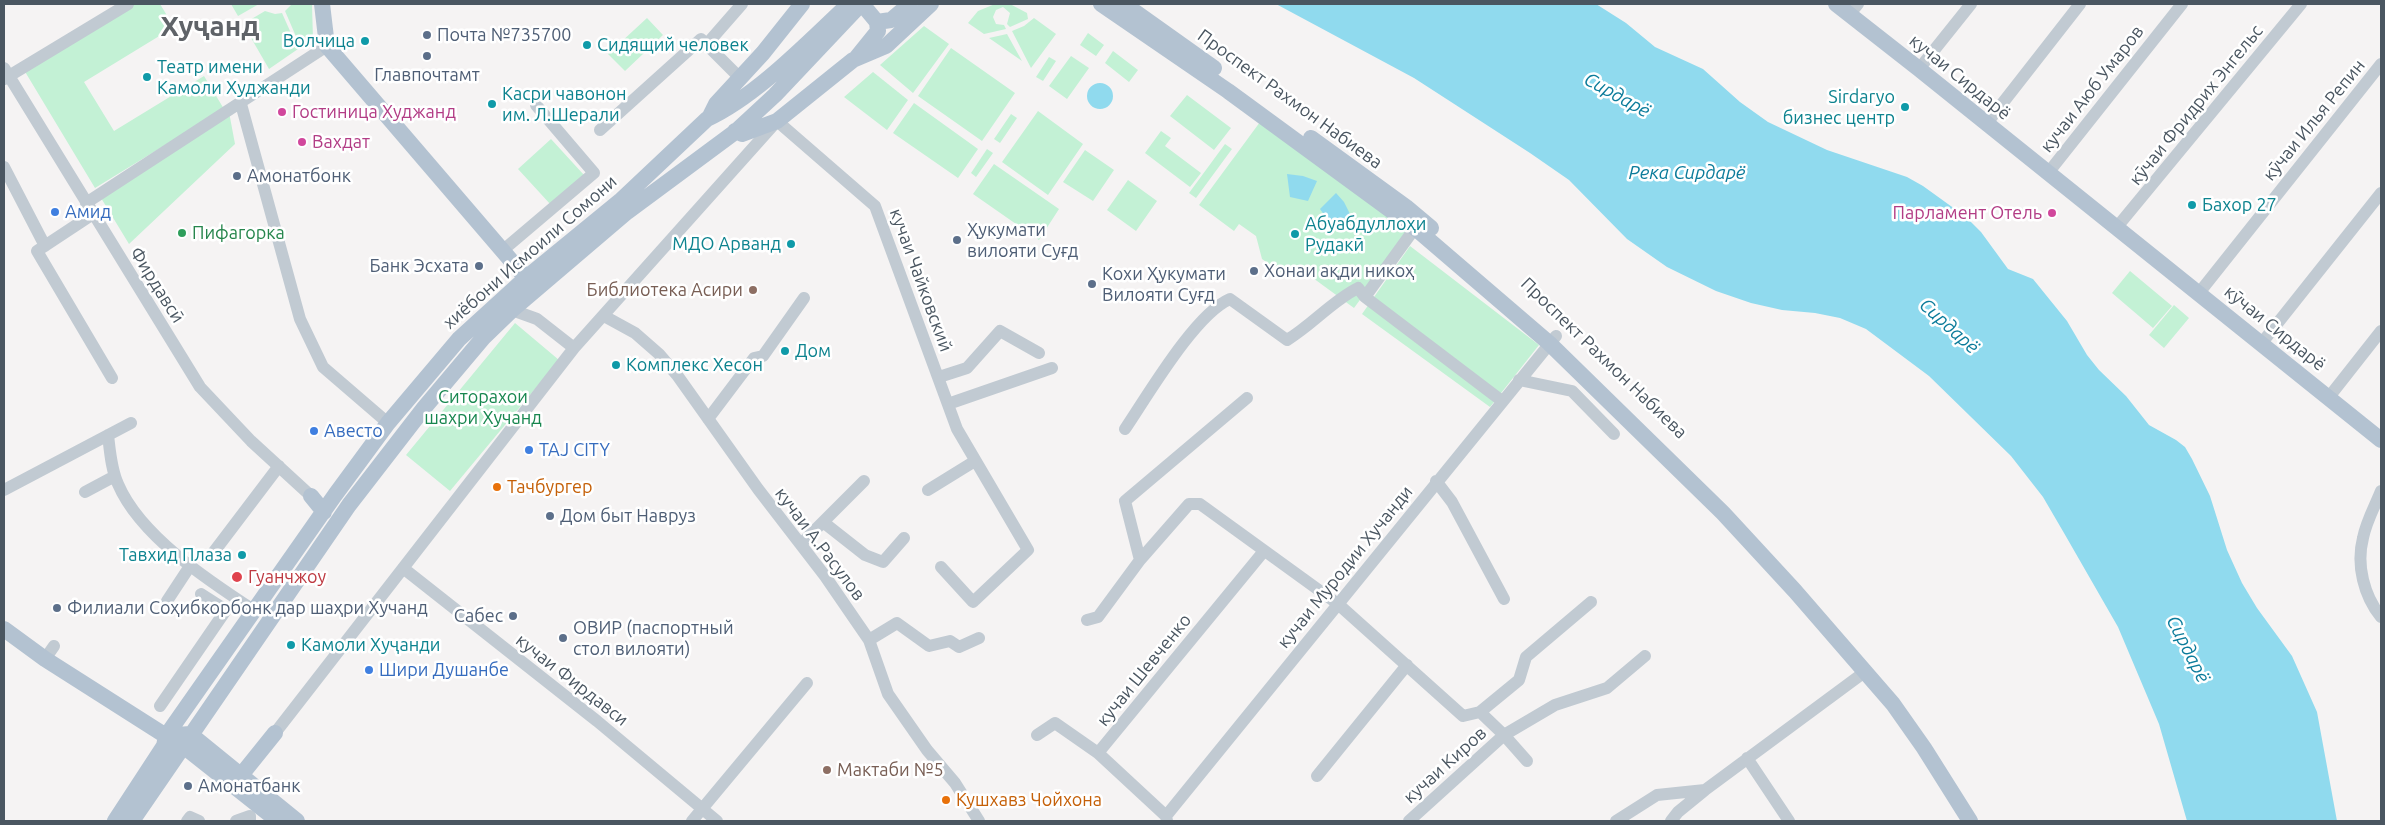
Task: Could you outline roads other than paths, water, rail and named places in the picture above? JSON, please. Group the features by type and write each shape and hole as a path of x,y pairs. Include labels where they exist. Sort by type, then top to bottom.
{"main road":[{"path":"322,4 327,46 526,278"},
{"path":"707,120 716,104 802,4"},
{"name":"хиёбони Исмоили Сомони","path":"115,821 165,741 324,512 388,423 459,339 526,278 620,201 707,120 723,112 780,68 849,4"},
{"path":"132,821 349,505 424,408 483,338 512,310 627,212 735,132 776,95 862,4 877,22 877,35 854,60 777,122 742,134 735,132 723,112"},
{"path":"877,22 891,20 910,4"},
{"path":"854,60 886,46 931,4"},
{"name":"Проспект Рахмон Набиева","path":"1101,4 1228,91 1414,228 1503,303 1552,339 1723,513 1866,671 1924,748 1970,821"},
{"name":"Проспект Рахмон Набиева","path":"1124,4 1406,207 1552,339 1713,493 1874,670 1928,743 1978,821"},
{"name":"кучаи Сирдарё","path":"1836,4 1854,9 1920,69 2117,228"},
{"name":"кӯчаи Сирдарё","path":"2117,228 2381,440"},
{"path":"355,469 359,479 369,481"},
{"path":"311,496 324,512"},
{"path":"4,629 50,652 165,741"},
{"path":"4,640 165,741 186,740 242,774 297,821"},
{"path":"242,774 275,733"},
{"path":"186,740 253,814 278,821"}],"street":[{"path":"5,74 128,4"},
{"path":"706,44 742,4"},
{"path":"1920,69 1971,4"},
{"path":"1988,123 2080,4"},
{"name":"кучаи Аюб Умаров","path":"2054,178 2182,4"},
{"name":"кӯчаи Фридрих Энгельс","path":"2117,228 2301,4"},
{"path":"600,130 701,39 740,78"},
{"path":"86,203 241,104 327,46"},
{"name":"кӯчаи Илья Репин","path":"2198,293 2381,64"},
{"name":"Фирдавсӣ","path":"5,74 200,387 311,496"},
{"path":"241,104 300,319 323,367 388,423"},
{"path":"502,250 594,173 536,105"},
{"path":"275,733 574,348 777,122"},
{"name":"кучаи Чайковский","path":"777,122 875,206 957,430 1028,550 974,602 941,567"},
{"path":"4,167 45,246"},
{"path":"2261,344 2381,193"},
{"path":"93,214 37,251 112,378"},
{"path":"1365,297 1414,228"},
{"path":"1125,429 1179,351 1208,314 1222,303 1230,299 1287,340 1303,330 1345,294 1358,288 1365,297 1502,401"},
{"path":"708,419 754,358 763,356 804,298"},
{"path":"512,310 537,319 574,348"},
{"name":"кучаи А.Расулов","path":"608,312 659,354 677,375 758,489 801,544 869,640 888,694 927,750 955,783 976,820"},
{"path":"939,377 967,368 1000,331 1039,353"},
{"path":"2328,397 2381,331"},
{"name":"кучаи Муродии Хучанди","path":"1167,818 1552,339"},
{"path":"948,404 1052,368"},
{"path":"1518,380 1572,391 1614,434"},
{"path":"1140,560 1125,501 1247,398"},
{"path":"4,490 131,423"},
{"path":"108,435 115,476 128,504 155,534 190,566 206,579 255,611"},
{"path":"928,490 975,461"},
{"path":"210,557 279,466"},
{"path":"85,492 115,476"},
{"path":"801,544 864,481"},
{"path":"1436,481 1452,502 1504,599"},
{"path":"2381,491 2362,538 2362,578 2372,606 2381,617"},
{"path":"1093,619 1140,560 1189,504 1200,504 1338,604 1463,716 1480,712"},
{"path":"823,522 864,555 883,562 904,538"},
{"name":"кучаи Шевченко","path":"1037,735 1055,723 1098,754 1264,550"},
{"path":"167,601 190,566"},
{"name":"кучаи Фирдавси","path":"403,568 597,721 717,821"},
{"path":"160,706 226,610 201,594"},
{"name":"кучаи Киров","path":"1527,761 1480,712 1518,680 1526,657 1592,602"},
{"path":"869,640 897,623 929,646 950,641 958,647 979,638"},
{"name":"кучаи Киров","path":"1409,821 1504,735 1555,705 1607,688 1645,656"},
{"path":"1317,776 1407,665"},
{"path":"1671,821 1678,812 1705,790 1866,671"},
{"path":"692,821 807,683"},
{"path":"1098,754 1167,818"},
{"path":"1747,758 1789,821"},
{"path":"1616,821 1657,795 1705,790"},
{"path":"236,821 253,814"},
{"path":"187,821 190,817 199,821"}],"water":[{"name":"Река Сирдарё","path":"1276,4 1596,4 1626,23 1655,47 1703,69 1740,102 1768,122 1827,150 1907,177 1923,186 1966,217 1981,232 2008,269 2033,279 2067,321 2087,355 2099,370 2126,396 2149,425 2185,447 2210,496 2227,550 2242,583 2257,608 2292,656 2317,712 2337,821 2187,821 2159,724 2118,627 2064,533 2043,497 2011,456 1929,376 1866,329 1840,318 1815,313 1782,310 1751,303 1716,291 1667,267 1627,239 1569,180 1530,153 1414,78"},
{"path":"1100,83 1109,87 1113,96 1109,105 1100,109 1091,105 1087,96 1091,87"},
{"path":"1287,174 1303,176 1317,181 1308,201 1290,197"},
{"path":"1336,193 1344,202 1353,220 1329,226 1327,219 1320,209"}],"place":[{"name":"Почта №735700","path":"427,35"},
{"name":"Волчица","path":"365,41"},
{"name":"Сидящий человек","path":"587,45"},
{"name":"Главпочтамт","path":"427,56"},
{"name":"Театр имени Камоли Худжанди","path":"147,77"},
{"name":"Касри чавонон им. Л.Шерали","path":"492,104"},
{"name":"Sirdaryo бизнес центр","path":"1905,107"},
{"name":"Гостиница Худжанд","path":"282,112"},
{"name":"Вахдат","path":"302,142"},
{"name":"Амонатбонк","path":"237,176"},
{"name":"Бахор 27","path":"2192,205"},
{"name":"Амид","path":"55,212"},
{"name":"Парламент Отель","path":"2052,213"},
{"name":"Пифагорка","path":"182,233"},
{"name":"Абуабдуллоҳи Рудакӣ","path":"1295,234"},
{"name":"Ҳукумати вилояти Суғд","path":"957,240"},
{"name":"МДО Арванд","path":"791,244"},
{"name":"Банк Эсхата","path":"479,266"},
{"name":"Хонаи ақди никоҳ","path":"1254,271"},
{"name":"Кохи Ҳукумати Вилояти Суғд","path":"1092,284"},
{"name":"Библиотека Асири","path":"753,290"},
{"name":"Дом","path":"785,351"},
{"name":"Комплекс Хесон","path":"616,365"},
{"name":"Авесто","path":"314,431"},
{"name":"TAJ CITY","path":"529,450"},
{"name":"Тачбургер","path":"497,487"},
{"name":"Дом быт Навруз","path":"550,516"},
{"name":"Тавхид Плаза","path":"242,555"},
{"name":"Гуанчжоу","path":"237,577"},
{"name":"Филиали Соҳибкорбонк дар шаҳри Хучанд","path":"57,608"},
{"name":"Сабес","path":"513,616"},
{"name":"ОВИР (паспортный стол вилояти)","path":"563,638"},
{"name":"Камоли Хуҷанди","path":"291,645"},
{"name":"Шири Душанбе","path":"369,670"},
{"name":"Мактаби №5","path":"827,770"},
{"name":"Амонатбанк","path":"188,786"},
{"name":"Кушхавз Чойхона","path":"946,800"}],"district":[{"name":"Хуҷанд","path":"210,27"}],"water label":[{"name":"Сирдарё","path":"1617,95"},
{"name":"Сирдарё","path":"1949,326"},
{"name":"Сирдарё","path":"2188,649"}],"park label":[{"name":"Ситорахои шахри Хучанд","path":"483,407"}]}
